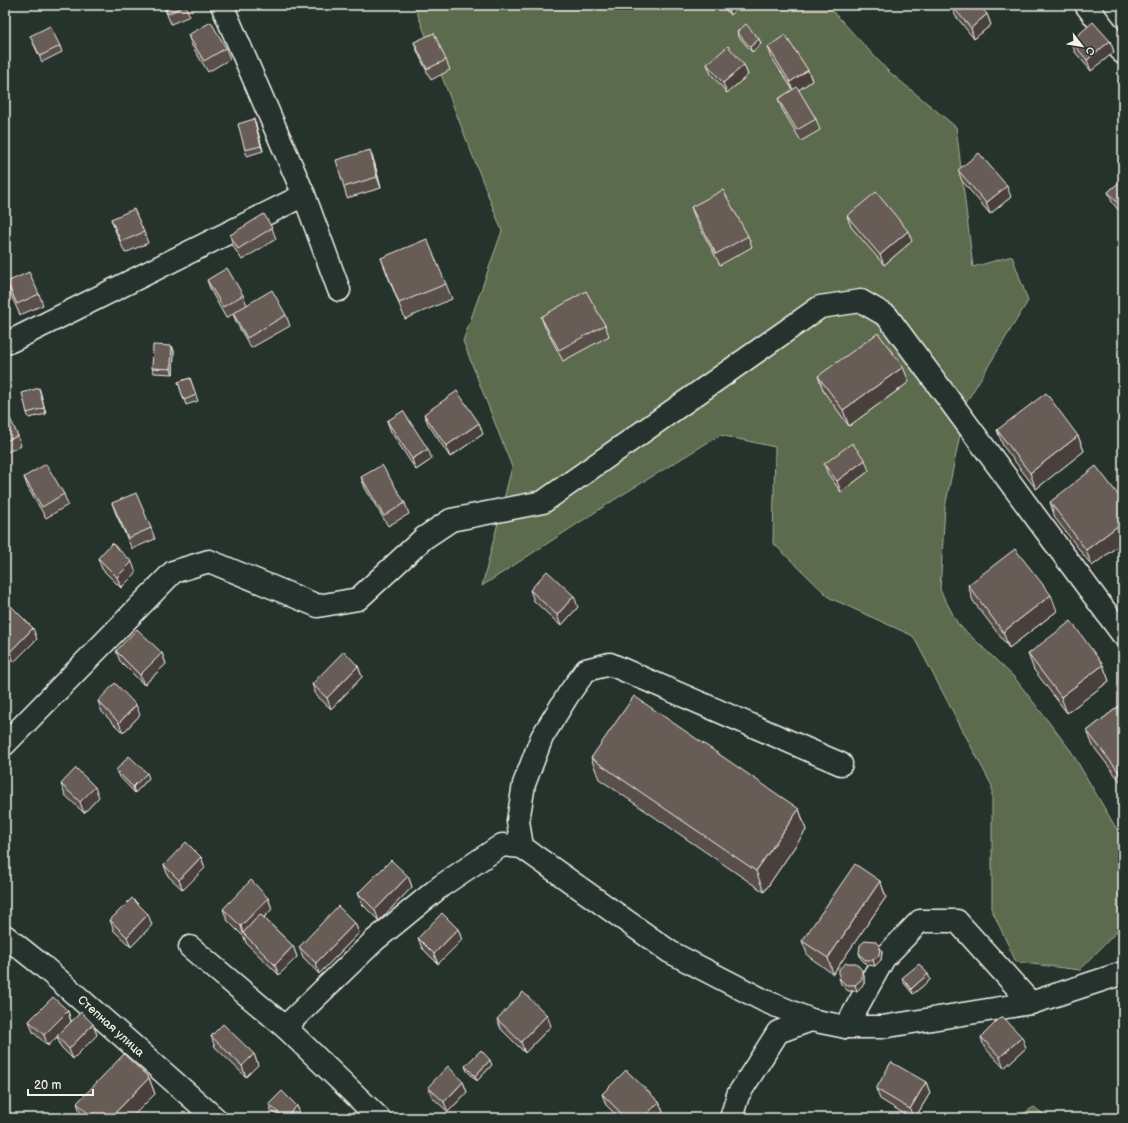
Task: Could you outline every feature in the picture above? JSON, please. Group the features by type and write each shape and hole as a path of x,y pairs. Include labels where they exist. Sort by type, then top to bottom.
{"street":[{"path":"222,5 304,195 339,290"},
{"path":"1086,5 1123,53"},
{"path":"5,341 11,340 304,195"},
{"path":"5,744 173,572 209,561 318,606 358,599 424,538 451,520 543,502 820,307 861,302 887,316 1123,635"},
{"path":"522,847 518,821 524,784 542,737 568,694 586,670 610,664 841,764"},
{"path":"285,1027 375,940 441,886 502,845 522,847 670,952 766,1001 811,1020 846,1027 882,1027 1031,1003 1123,972"},
{"path":"846,1027 884,958 920,921 957,921 1031,1003"},
{"name":"Степная улица","path":"5,936 44,967 215,1118"},
{"path":"190,947 285,1027 379,1118"},
{"path":"731,1118 738,1095 778,1032 811,1020"}],"green space":[{"path":"414,5 827,5 888,71 956,127 973,267 1012,256 1028,301 967,401 945,507 940,590 958,624 1014,677 1071,751 1123,840 1123,925 1080,970 1016,962 992,910 992,786 913,636 830,598 773,543 775,447 720,435 617,498 482,586 512,467 463,341 502,231"},
{"path":"1034,1107 1048,1118 1016,1118"}],"building":[{"path":"164,5 186,5 168,14"},
{"path":"951,5 979,5 987,14 971,28"},
{"path":"211,22 226,48 204,61 188,35"},
{"path":"1093,22 1110,41 1087,60 1071,41"},
{"path":"746,24 759,39 750,47 737,32"},
{"path":"50,26 60,46 40,56 30,36"},
{"path":"434,33 446,60 427,69 414,42"},
{"path":"785,35 808,70 790,82 768,47"},
{"path":"728,46 744,65 723,83 707,64"},
{"path":"797,87 816,119 797,130 778,99"},
{"path":"254,119 261,146 245,150 238,124"},
{"path":"370,150 377,177 344,187 336,160"},
{"path":"979,153 1007,186 986,203 958,170"},
{"path":"1123,179 1123,209 1108,192"},
{"path":"723,190 748,236 716,254 691,207"},
{"path":"876,192 908,231 880,255 847,216"},
{"path":"134,209 144,232 121,242 111,219"},
{"path":"264,214 272,228 238,249 230,235"},
{"path":"427,239 446,284 399,303 381,258"},
{"path":"227,268 243,295 223,307 207,280"},
{"path":"29,272 39,294 17,304 7,282"},
{"path":"272,290 286,315 247,338 233,313"},
{"path":"586,291 605,325 559,350 541,317"},
{"path":"878,333 903,367 843,410 818,376"},
{"path":"153,345 172,346 171,369 152,368"},
{"path":"190,378 196,395 184,400 178,382"},
{"path":"39,388 44,408 27,413 22,393"},
{"path":"457,391 479,423 446,446 424,414"},
{"path":"1046,393 1078,436 1030,473 997,430"},
{"path":"403,411 428,449 412,459 387,421"},
{"path":"9,416 18,436 5,441 5,418"},
{"path":"852,443 865,460 837,481 824,464"},
{"path":"46,464 64,494 42,507 24,477"},
{"path":"382,465 405,503 384,516 361,477"},
{"path":"1096,466 1123,501 1123,522 1086,550 1050,502"},
{"path":"136,493 151,528 128,538 112,503"},
{"path":"112,543 132,562 117,577 98,558"},
{"path":"1015,549 1051,595 1003,632 968,585"},
{"path":"547,571 574,596 557,615 530,590"},
{"path":"11,606 33,628 10,652 5,647 5,612"},
{"path":"1071,621 1103,665 1061,697 1028,654"},
{"path":"137,629 162,653 140,675 116,651"},
{"path":"344,651 358,666 327,698 312,684"},
{"path":"115,683 136,705 119,723 98,701"},
{"path":"634,696 799,809 756,871 591,758"},
{"path":"1123,703 1123,767 1118,771 1087,731"},
{"path":"129,756 147,773 133,787 116,770"},
{"path":"76,768 95,787 80,802 61,784"},
{"path":"186,842 201,857 179,880 164,865"},
{"path":"391,860 408,876 375,910 358,893"},
{"path":"855,864 880,881 828,958 802,941"},
{"path":"251,880 268,898 241,926 223,909"},
{"path":"132,898 148,914 127,937 110,920"},
{"path":"338,906 355,923 316,963 299,947"},
{"path":"442,913 458,929 434,954 418,938"},
{"path":"260,914 293,946 275,965 243,933"},
{"path":"866,940 875,941 880,947 879,955 873,960 865,960 859,953 860,945"},
{"path":"846,963 856,963 862,970 862,979 855,985 846,985 839,978 839,969"},
{"path":"919,964 928,974 911,989 902,978"},
{"path":"523,992 547,1015 521,1042 497,1019"},
{"path":"53,997 68,1011 44,1035 29,1021"},
{"path":"81,1012 93,1024 69,1049 57,1036"},
{"path":"1002,1016 1022,1037 1000,1057 981,1037"},
{"path":"223,1024 254,1054 242,1066 211,1036"},
{"path":"481,1050 490,1060 475,1076 465,1066"},
{"path":"124,1054 149,1078 110,1118 93,1118 77,1103"},
{"path":"891,1062 926,1082 910,1109 876,1089"},
{"path":"448,1066 463,1082 444,1102 428,1087"},
{"path":"626,1070 659,1102 643,1118 626,1118 602,1094"},
{"path":"282,1091 297,1106 285,1118 269,1104"},
{"path":"5,1113 11,1118 5,1118"}]}
